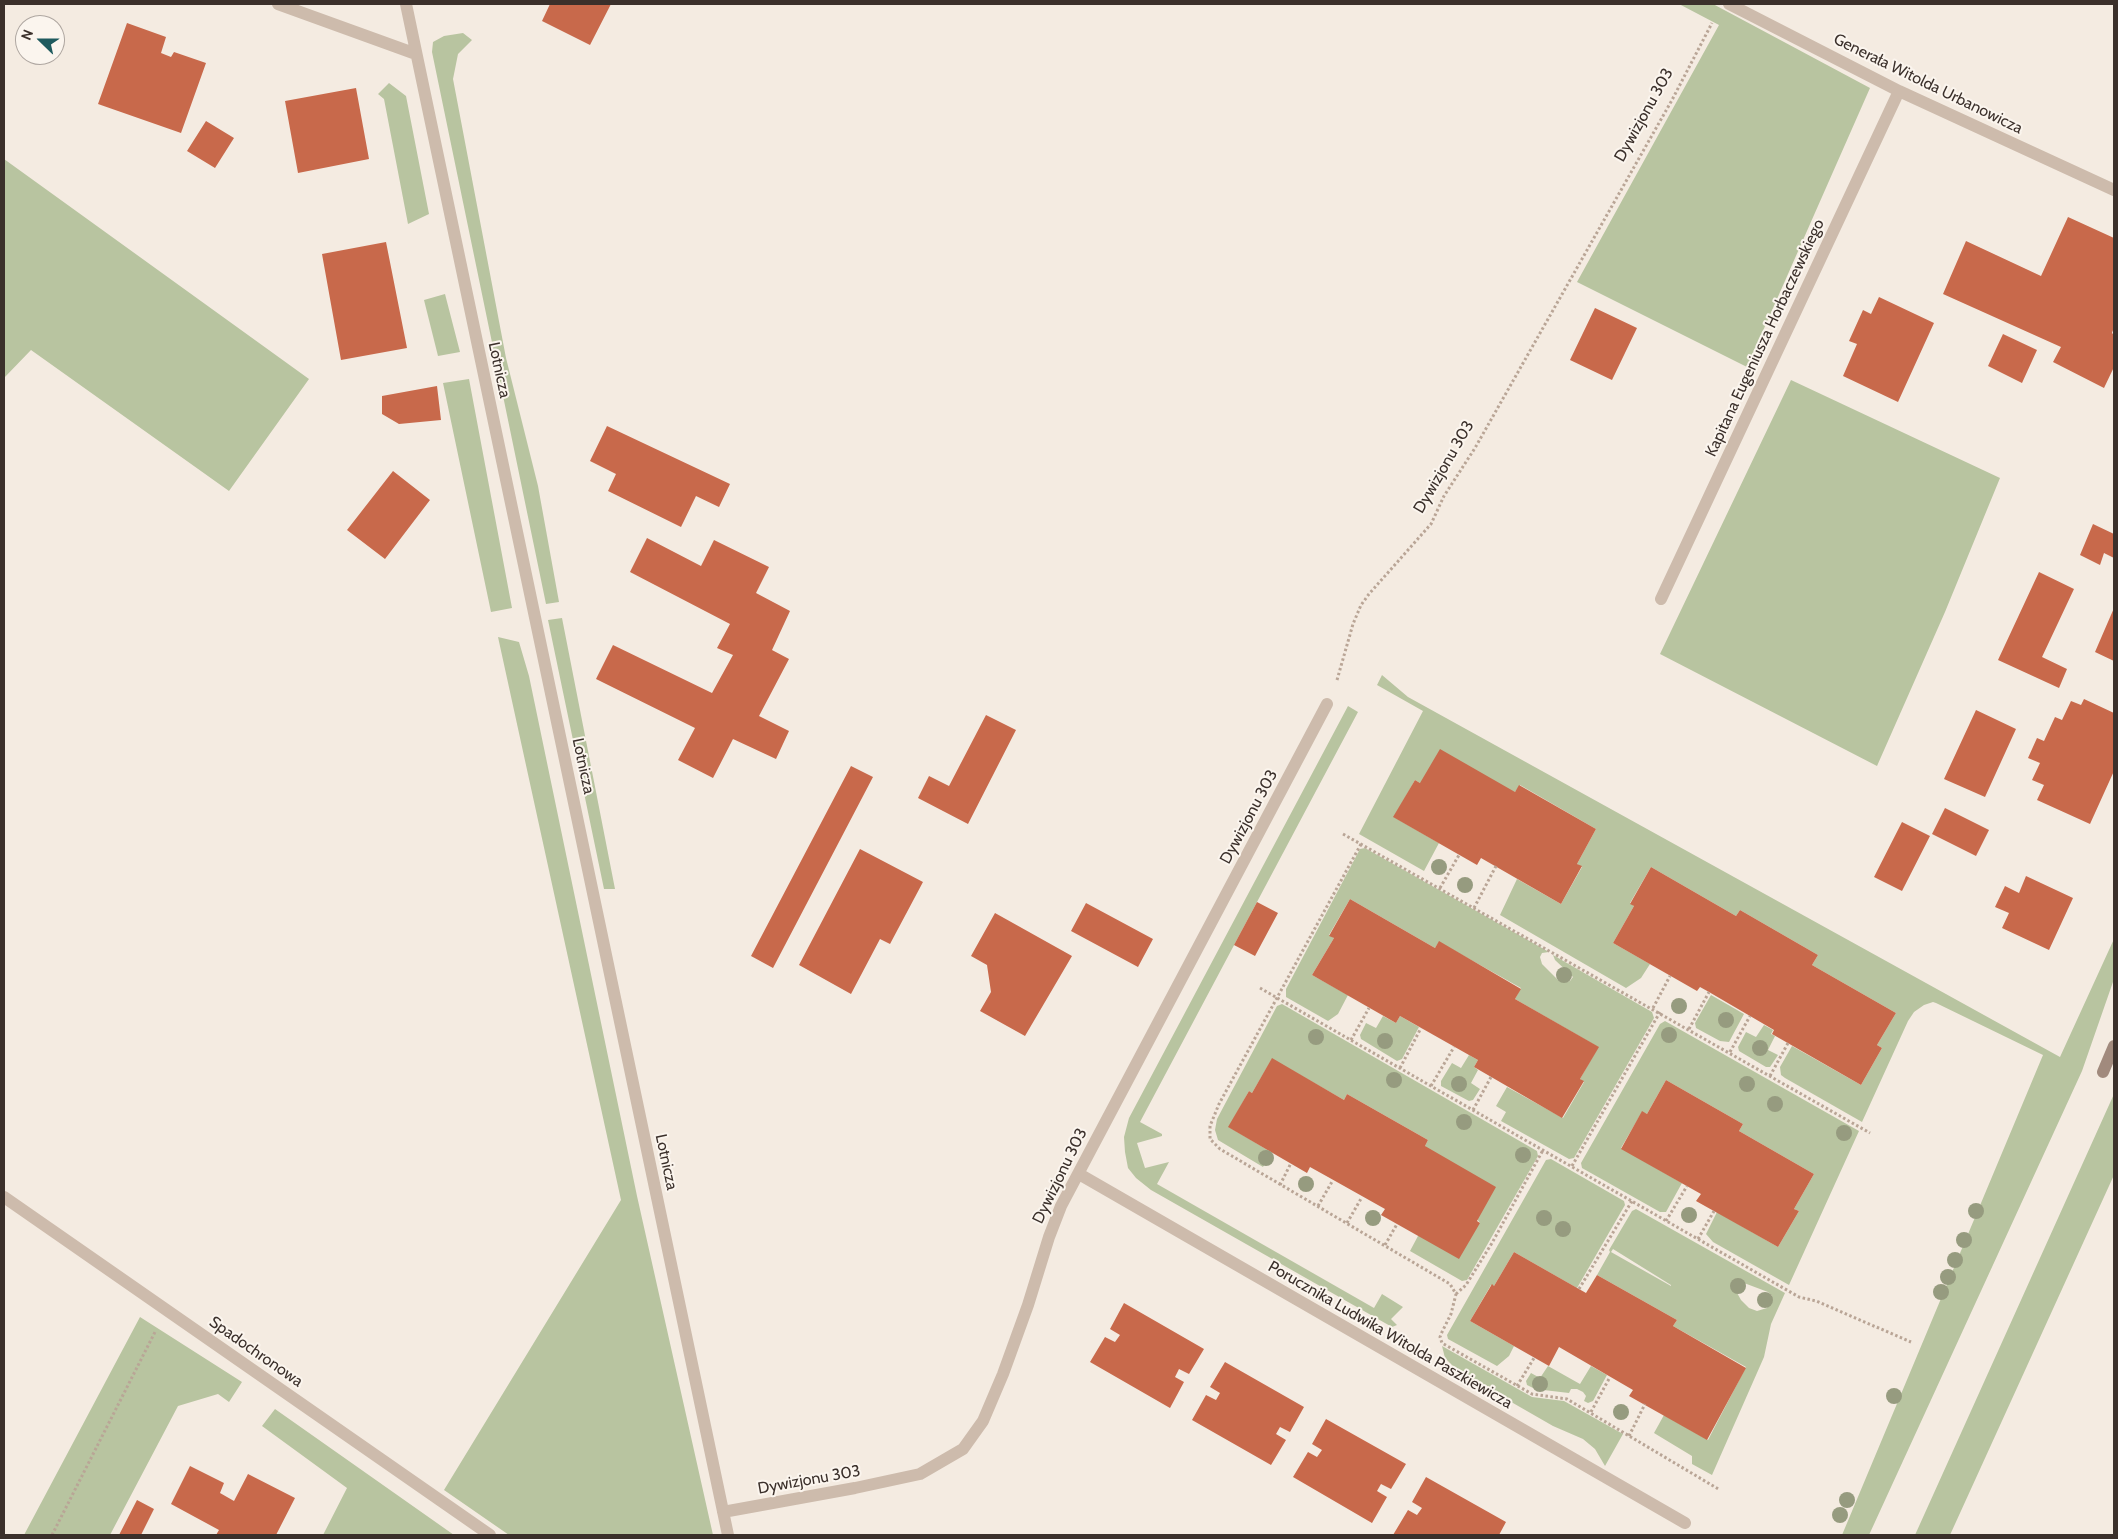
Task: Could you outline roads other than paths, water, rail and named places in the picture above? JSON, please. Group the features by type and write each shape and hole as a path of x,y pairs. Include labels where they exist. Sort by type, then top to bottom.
{"street":[{"path":"278,4 416,54"},
{"name":"Lotnicza","path":"406,4 728,1535"},
{"name":"Generała Witolda Urbanowicza","path":"1729,4 1899,91 2114,190"},
{"name":"Kapitana Eugeniusza Horbaczewskiego","path":"1661,599 1899,91"},
{"name":"Dywizjonu 303","path":"723,1512 920,1474 963,1449 983,1421 1004,1374 1049,1237 1062,1206 1327,704"},
{"path":"2103,1072 2114,1046"},
{"name":"Porucznika Ludwika Witolda Paszkiewicza","path":"1079,1174 1685,1523"},
{"name":"Spadochronowa","path":"4,1197 490,1535"}]}
